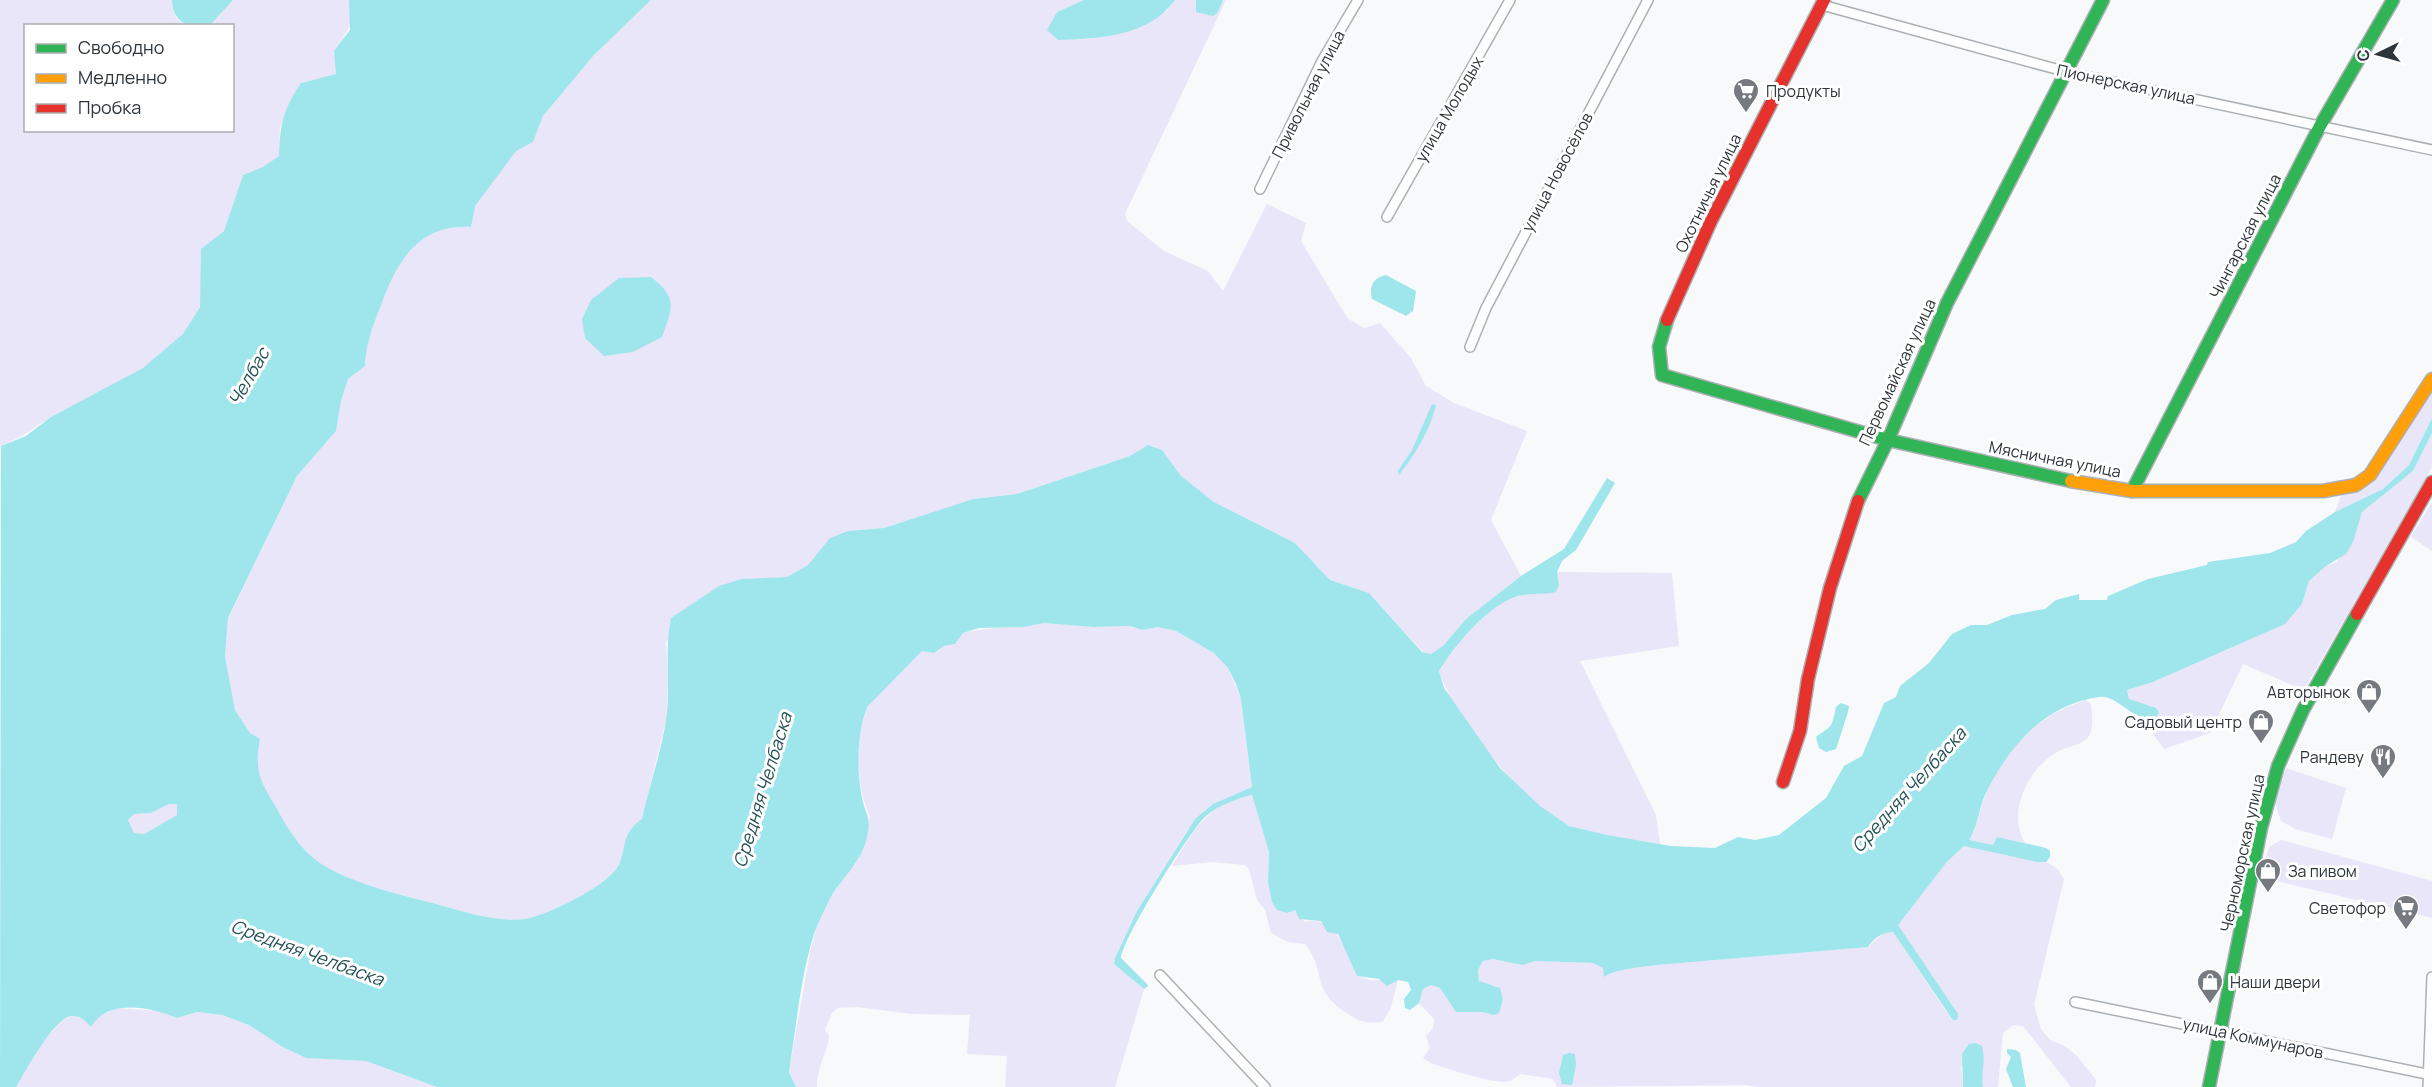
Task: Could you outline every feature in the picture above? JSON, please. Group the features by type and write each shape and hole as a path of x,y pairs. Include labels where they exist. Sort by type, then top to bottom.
{"street":[{"name":"Привольная улица","path":"1260,189 1322,61 1358,0"},
{"name":"улица Молодых","path":"1387,217 1510,0"},
{"name":"улица Новосёлов","path":"1470,347 1486,308 1648,0"},
{"name":"Первомайская улица","path":"1783,782 1799,737 1818,638 1848,532 1875,460 1888,440 1947,303 2103,0"},
{"name":"Чингарская улица","path":"2132,491 2320,126 2393,0"},
{"name":"Пионерская улица","path":"1823,3 2067,72 2432,150"},
{"name":"Охотничья улица","path":"1662,375 1659,347 1666,322 1711,221 1823,3"},
{"name":"Мясничная улица","path":"1662,375 1888,440 2097,488 2132,491 2323,490 2356,485 2370,475 2432,379"},
{"name":"Черноморская улица","path":"2209,1087 2261,828 2278,766 2303,710 2432,482"},
{"path":"1160,975 1265,1087"},
{"path":"2428,1087 2432,977"},
{"name":"улица Коммунаров","path":"2075,1002 2430,1075"}],"shaded area":[{"path":"0,0 172,0 175,15 184,24 24,24 24,132 234,132 234,24 210,24 233,0 349,0 351,21 334,51 337,74 301,83 280,127 279,156 263,167 243,175 224,231 201,250 200,304 188,328 173,344 135,373 1,446 0,451"},
{"path":"651,0 1084,0 1057,12 1048,30 1059,40 1091,39 1166,12 1175,0 1196,0 1196,12 1218,12 1223,0 1226,0 1125,214 1127,221 1164,251 1208,271 1223,291 1267,204 1306,223 1301,241 1348,319 1365,328 1380,323 1411,358 1426,386 1454,403 1527,431 1491,520 1521,576 1466,619 1443,646 1431,654 1423,652 1369,593 1330,580 1295,543 1214,502 1181,476 1162,450 1149,445 1130,456 1017,494 973,499 884,528 848,531 830,538 808,565 787,577 742,579 666,642 668,680 666,720 642,820 628,834 615,871 593,889 563,905 525,919 480,916 370,885 321,864 295,839 262,782 257,759 259,740 250,733 235,710 225,656 228,619 297,476 336,431 341,401 348,379 365,366 374,323 386,291 402,261 411,249 436,232 471,227 474,206 516,150 533,142 543,116 594,55"},
{"path":"2432,385 2432,418 2409,465 2383,489 2335,512 2342,493 2357,489"},
{"path":"2432,433 2432,467 2304,690 2243,664 2210,733 2164,749 2141,718 2150,719 2159,712 2129,699 2127,690 2153,682 2271,630 2302,604 2309,581 2326,566 2337,562 2362,512 2413,471"},
{"path":"2432,502 2432,551 2411,537"},
{"path":"1557,572 1672,573 1679,646 1580,661 1656,815 1660,844 1591,833 1570,826 1553,816 1513,781 1493,758 1459,711 1439,671 1474,626 1485,616 1509,600 1543,593 1559,585"},
{"path":"1044,623 1093,627 1130,626 1142,630 1158,627 1176,631 1214,653 1228,668 1241,699 1252,787 1214,804 1203,812 1187,831 1137,911 1115,958 1114,964 1144,989 1115,1087 1005,1087 1007,1056 967,1054 970,1015 912,1014 857,1007 838,1008 832,1013 825,1030 829,1035 817,1087 796,1087 789,1072 810,952 817,927 831,897 860,855 870,816 862,791 859,762 861,732 867,706 922,651 934,653 944,646 955,644 963,633"},
{"path":"2086,700 2091,704 2092,713 2092,728 2088,737 2079,744 2059,751 2048,758 2030,779 2024,791 2019,804 2018,817 2025,843 1997,837 1993,845 1969,840 1975,830 1993,779 2013,749 2037,725 2052,715"},
{"path":"2286,768 2346,788 2332,839 2295,829 2281,821 2275,803"},
{"path":"1252,795 1269,852 1268,882 1305,922 1316,921 1333,930 1358,976 1369,980 1398,980 1391,1007 1383,1022 1360,1021 1336,1005 1323,989 1312,954 1305,944 1288,942 1271,933 1265,910 1257,900 1249,869 1245,865 1212,862 1172,866 1203,820 1224,805"},
{"path":"169,804 177,804 177,815 144,834 134,833 128,820 134,814 151,813"},
{"path":"2281,840 2432,881 2432,918 2260,877 2269,847"},
{"path":"1965,846 2046,862 2057,868 2064,879 2034,1005 2041,1029 2050,1040 2065,1046 2077,1056 2096,1080 2095,1087 2071,1087 2023,1026 2013,1025 2003,1033 1998,1087 1983,1087 1981,1072 1961,1065 1963,1087 1761,1087 1744,1085 1557,1087 1553,1079 1520,1074 1506,1082 1487,1079 1448,1069 1423,1058 1430,1048 1426,1036 1433,1028 1434,1019 1419,1003 1423,989 1431,985 1440,988 1456,1012 1482,1012 1494,1015 1500,989 1479,981 1478,970 1483,961 1493,959 1522,965 1535,961 1593,963 1603,968 1604,976 1622,970 1657,965 1868,947 1885,932 1893,932 1952,1020 1897,925 1946,863"},
{"path":"118,1008 159,1011 177,1018 197,1012 222,1015 249,1025 281,1046 306,1058 366,1061 437,1087 16,1087 41,1046 66,1018 74,1016 91,1018"}],"water":[{"path":"172,0 233,0 210,24 184,24 175,15"},
{"path":"349,0 651,0 594,55 543,116 533,142 516,151 475,206 471,227 436,232 423,239 402,262 386,291 374,323 365,366 348,379 341,401 336,431 297,476 228,618 225,656 235,710 250,733 260,739 258,767 262,782 283,820 300,844 321,864 352,879 480,916 515,920 549,912 593,889 615,871 620,862 628,833 642,819 661,745 666,720 671,618 719,586 742,579 787,577 808,565 830,538 848,531 884,528 973,499 1017,494 1130,456 1148,445 1162,450 1181,476 1214,502 1295,543 1330,580 1369,593 1422,652 1431,654 1443,646 1466,619 1521,576 1564,549 1607,478 1615,483 1576,550 1562,561 1557,572 1559,585 1556,592 1518,596 1495,608 1463,638 1439,671 1444,688 1500,768 1540,806 1569,826 1671,846 1715,848 1738,837 1755,840 1779,835 1826,798 1844,766 1862,756 1884,703 1896,697 1900,686 1929,663 1952,634 1971,625 1987,625 2012,615 2045,609 2056,600 2079,594 2079,600 2107,600 2108,596 2148,579 2207,565 2208,562 2270,553 2296,542 2306,531 2335,512 2383,489 2409,465 2432,418 2432,433 2413,471 2362,512 2353,542 2346,554 2326,566 2309,581 2302,604 2285,624 2153,682 2127,690 2129,699 2156,708 2159,712 2157,717 2140,716 2113,700 2099,697 2079,701 2045,718 2017,744 1986,793 1975,829 1969,840 1993,845 1997,837 2046,848 2050,851 2050,857 2046,862 2037,862 1964,846 1946,863 1898,925 1958,1014 1957,1020 1953,1020 1893,932 1878,936 1868,947 1657,965 1622,970 1604,977 1603,968 1593,963 1535,961 1522,965 1493,959 1483,961 1478,970 1479,981 1500,988 1503,999 1499,1013 1494,1015 1482,1012 1456,1012 1440,988 1431,985 1423,989 1419,1003 1410,1010 1405,1008 1404,999 1411,990 1408,982 1398,980 1387,986 1379,979 1357,976 1338,934 1327,932 1321,921 1299,919 1295,910 1287,913 1277,910 1272,902 1268,882 1269,852 1252,795 1228,803 1206,816 1144,908 1124,947 1121,958 1146,983 1148,986 1144,989 1114,964 1137,911 1195,819 1213,804 1252,787 1241,699 1228,668 1214,653 1176,631 1158,627 1142,630 1130,626 1093,627 1044,623 1023,627 979,628 963,633 955,644 944,646 934,653 922,651 867,707 859,741 859,766 861,791 869,822 868,831 862,852 832,895 812,940 789,1072 796,1087 437,1087 366,1061 306,1058 281,1046 249,1025 222,1015 197,1012 177,1018 143,1008 131,1008 108,1012 91,1027 77,1016 64,1019 40,1047 16,1087 0,1087 1,446 26,436 51,417 143,368 183,334 200,307 201,249 224,231 243,175 263,167 279,156 284,118 290,101 301,83 336,74 334,51 350,30","holes":["169,804 177,804 177,815 144,834 134,833 128,820 134,814 151,813"]},
{"path":"1084,0 1175,0 1164,12 1138,28 1106,36 1058,40 1047,30 1057,12"},
{"path":"1196,0 1223,0 1218,12 1213,16 1196,12"},
{"path":"1386,275 1416,291 1413,311 1406,316 1372,299 1373,284 1377,278"},
{"path":"651,277 666,291 671,304 662,337 633,352 604,356 585,338 582,319 591,300 619,278"},
{"path":"1432,404 1436,405 1426,433 1399,475 1398,471 1412,450"},
{"path":"1841,703 1849,706 1848,712 1836,749 1826,752 1819,748 1816,737 1831,726 1836,707"},
{"path":"1976,1043 1982,1046 1983,1051 1983,1087 1963,1087 1962,1054 1969,1044"},
{"path":"2007,1049 2020,1053 2026,1087 2013,1087 2006,1069 2011,1057"},
{"path":"1575,1054 1576,1065 1572,1085 1562,1084 1559,1073 1563,1055"}],"traffic: fast":[{"path":"1858,501 1888,440 1947,303 2103,0"},
{"path":"2132,491 2320,126 2393,0"},
{"path":"1667,320 1659,347 1662,375 1888,440 2071,481"},
{"path":"2209,1087 2261,828 2278,766 2303,710 2357,614"}],"traffic: slow":[{"path":"2071,481 2132,491 2323,491 2356,485 2370,475 2432,379"}],"traffic: jam":[{"path":"1667,320 1711,221 1824,0"},
{"path":"2357,614 2432,482"},
{"path":"1783,782 1800,731 1808,679 1830,588 1858,501"}],"place":[{"name":"Продукты","path":"1746,114"},
{"name":"Авторынок","path":"2369,715"},
{"name":"Садовый центр","path":"2261,745"},
{"name":"Рандеву","path":"2383,780"},
{"name":"За пивом","path":"2268,894"},
{"name":"Светофор","path":"2406,931"},
{"name":"Наши двери","path":"2210,1005"}],"water label":[{"name":"Челбас","path":"249,377"},
{"name":"Средняя Челбаска","path":"763,790"},
{"name":"Средняя Челбаска","path":"1909,790"},
{"name":"Средняя Челбаска","path":"307,953"}]}
